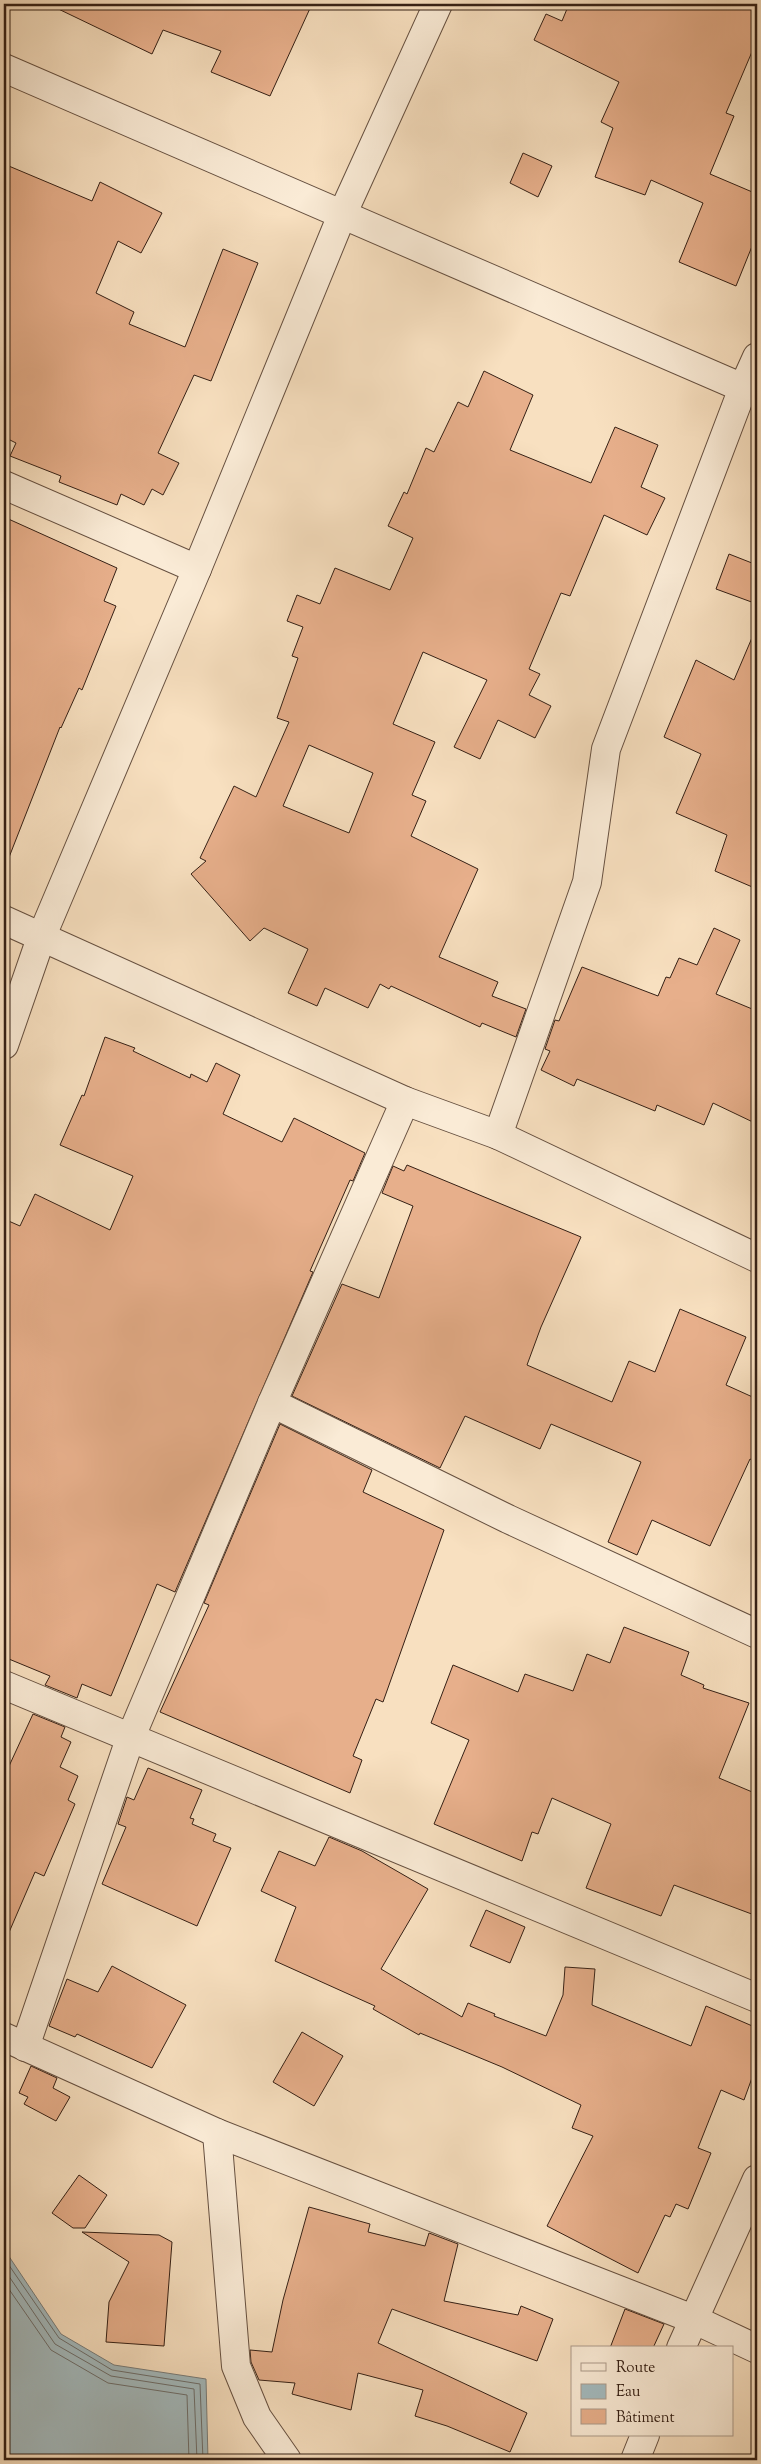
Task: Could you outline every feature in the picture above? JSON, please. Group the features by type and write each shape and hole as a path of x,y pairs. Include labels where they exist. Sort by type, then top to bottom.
{"street":[{"path":"4,1045 40,938 197,569 342,215 438,4"},
{"path":"4,68 743,388"},
{"path":"498,1135 587,882 606,749 743,388 757,357"},
{"path":"4,486 197,569"},
{"path":"4,920 40,938 405,1101 498,1135 757,1258"},
{"path":"405,1101 272,1403 130,1739 14,2042 216,2133 692,2319 757,2349"},
{"path":"272,1403 508,1518 757,1634"},
{"path":"4,1685 130,1739 757,1998"},
{"path":"216,2133 236,2366 256,2417 287,2460"},
{"path":"682,2346 692,2319 757,2179"},
{"path":"635,2460 645,2436"}],"water":[{"path":"4,2249 61,2334 114,2365 206,2379 208,2460 4,2460"}],"building":[{"path":"48,4 312,4 270,96 211,72 221,51 163,30 152,54"},
{"path":"569,4 739,4 757,11 757,40 726,113 734,116 710,174 757,194 757,234 736,286 679,262 703,203 651,180 645,195 595,177 613,128 601,122 619,82 534,40 546,14 562,21"},
{"path":"523,153 552,166 538,197 510,183"},
{"path":"4,164 92,201 100,182 162,213 141,253 118,241 96,293 134,312 129,324 185,347 223,249 258,263 211,381 194,375 158,453 179,463 163,495 152,489 144,505 121,494 117,505 59,482 61,476 10,456 16,443 4,437"},
{"path":"484,371 533,395 510,450 591,483 615,427 658,445 641,487 665,498 647,535 604,515 570,596 561,593 529,669 540,674 529,695 551,706 535,738 498,720 480,759 454,747 487,680 423,652 393,724 435,742 412,795 426,801 411,836 478,869 439,957 498,982 492,996 526,1009 516,1037 482,1023 480,1027 391,986 389,989 380,984 368,1008 325,988 317,1006 288,993 308,949 264,928 250,941 191,874 206,861 200,858 234,786 256,797 289,722 277,718 298,658 292,656 303,627 287,621 297,595 320,604 335,568 390,590 413,538 388,526 404,492 407,494 426,448 434,452 458,402 468,407","holes":["309,745 373,773 349,833 283,806"]},
{"path":"4,517 117,568 104,601 116,606 82,690 79,688 60,727 6,865 4,865"},
{"path":"729,554 757,565 757,604 716,589"},
{"path":"757,626 757,889 715,871 727,835 676,813 701,754 664,737 696,660 734,680"},
{"path":"714,928 740,940 716,994 757,1011 757,1124 713,1103 704,1125 657,1105 655,1111 577,1079 574,1086 541,1070 550,1051 545,1049 555,1020 559,1021 582,967 658,996 666,977 670,978 679,958 697,965"},
{"path":"105,1037 135,1048 133,1051 190,1078 191,1074 207,1082 216,1063 240,1075 223,1114 282,1142 294,1118 365,1153 353,1181 350,1180 310,1271 313,1272 175,1592 157,1584 111,1696 82,1684 77,1698 45,1685 50,1676 4,1657 4,1219 20,1226 35,1194 110,1230 133,1176 60,1145 82,1095 84,1096"},
{"path":"407,1165 581,1237 541,1327 527,1365 612,1402 629,1361 655,1372 680,1309 746,1337 726,1385 757,1399 757,1462 750,1459 710,1546 652,1520 637,1555 608,1542 641,1462 551,1424 540,1449 465,1416 440,1468 292,1396 342,1284 379,1298 413,1206 382,1193 393,1166 404,1171"},
{"path":"280,1424 372,1470 363,1492 444,1530 383,1702 376,1699 353,1756 362,1760 350,1793 160,1712 209,1605 204,1603"},
{"path":"624,1627 689,1652 681,1675 704,1685 703,1688 749,1703 719,1778 757,1794 757,1916 674,1885 661,1916 586,1888 611,1824 552,1798 538,1834 532,1832 522,1861 434,1824 469,1740 431,1723 453,1665 518,1692 525,1674 573,1691 587,1654 610,1663"},
{"path":"33,1714 65,1727 61,1737 71,1742 60,1767 78,1776 68,1800 75,1804 44,1876 35,1872 4,1944 4,1777"},
{"path":"148,1768 202,1790 190,1818 194,1819 192,1824 216,1834 213,1841 231,1848 197,1926 102,1884 126,1827 118,1824 127,1797 134,1800"},
{"path":"329,1837 362,1851 428,1889 381,1969 462,2017 468,2003 495,2014 494,2016 546,2036 563,1995 565,1967 595,1969 592,2005 691,2046 706,2006 757,2028 757,2064 744,2100 721,2090 698,2148 711,2153 688,2209 676,2204 670,2217 665,2215 638,2273 547,2226 593,2136 572,2128 581,2105 502,2067 420,2033 419,2035 373,2009 375,2006 275,1961 296,1907 261,1891 279,1851 315,1866"},
{"path":"486,1910 525,1927 510,1963 470,1946"},
{"path":"112,1966 186,2005 152,2068 77,2034 75,2037 49,2026 67,1979 98,1992"},
{"path":"302,2032 343,2056 314,2106 273,2082"},
{"path":"31,2066 57,2078 53,2088 70,2097 56,2121 24,2104 28,2097 19,2093"},
{"path":"79,2175 107,2195 85,2228 73,2228 52,2213"},
{"path":"309,2207 370,2224 368,2232 425,2246 429,2233 458,2244 444,2301 518,2315 521,2306 553,2319 537,2361 392,2309 378,2343 527,2413 510,2452 447,2426 415,2416 423,2390 358,2373 351,2410 292,2394 295,2383 259,2380 251,2362 250,2350 272,2352 283,2300"},
{"path":"82,2232 159,2235 172,2242 164,2346 106,2342 109,2302 129,2262"},
{"path":"625,2309 664,2324 654,2346 611,2346"}]}
